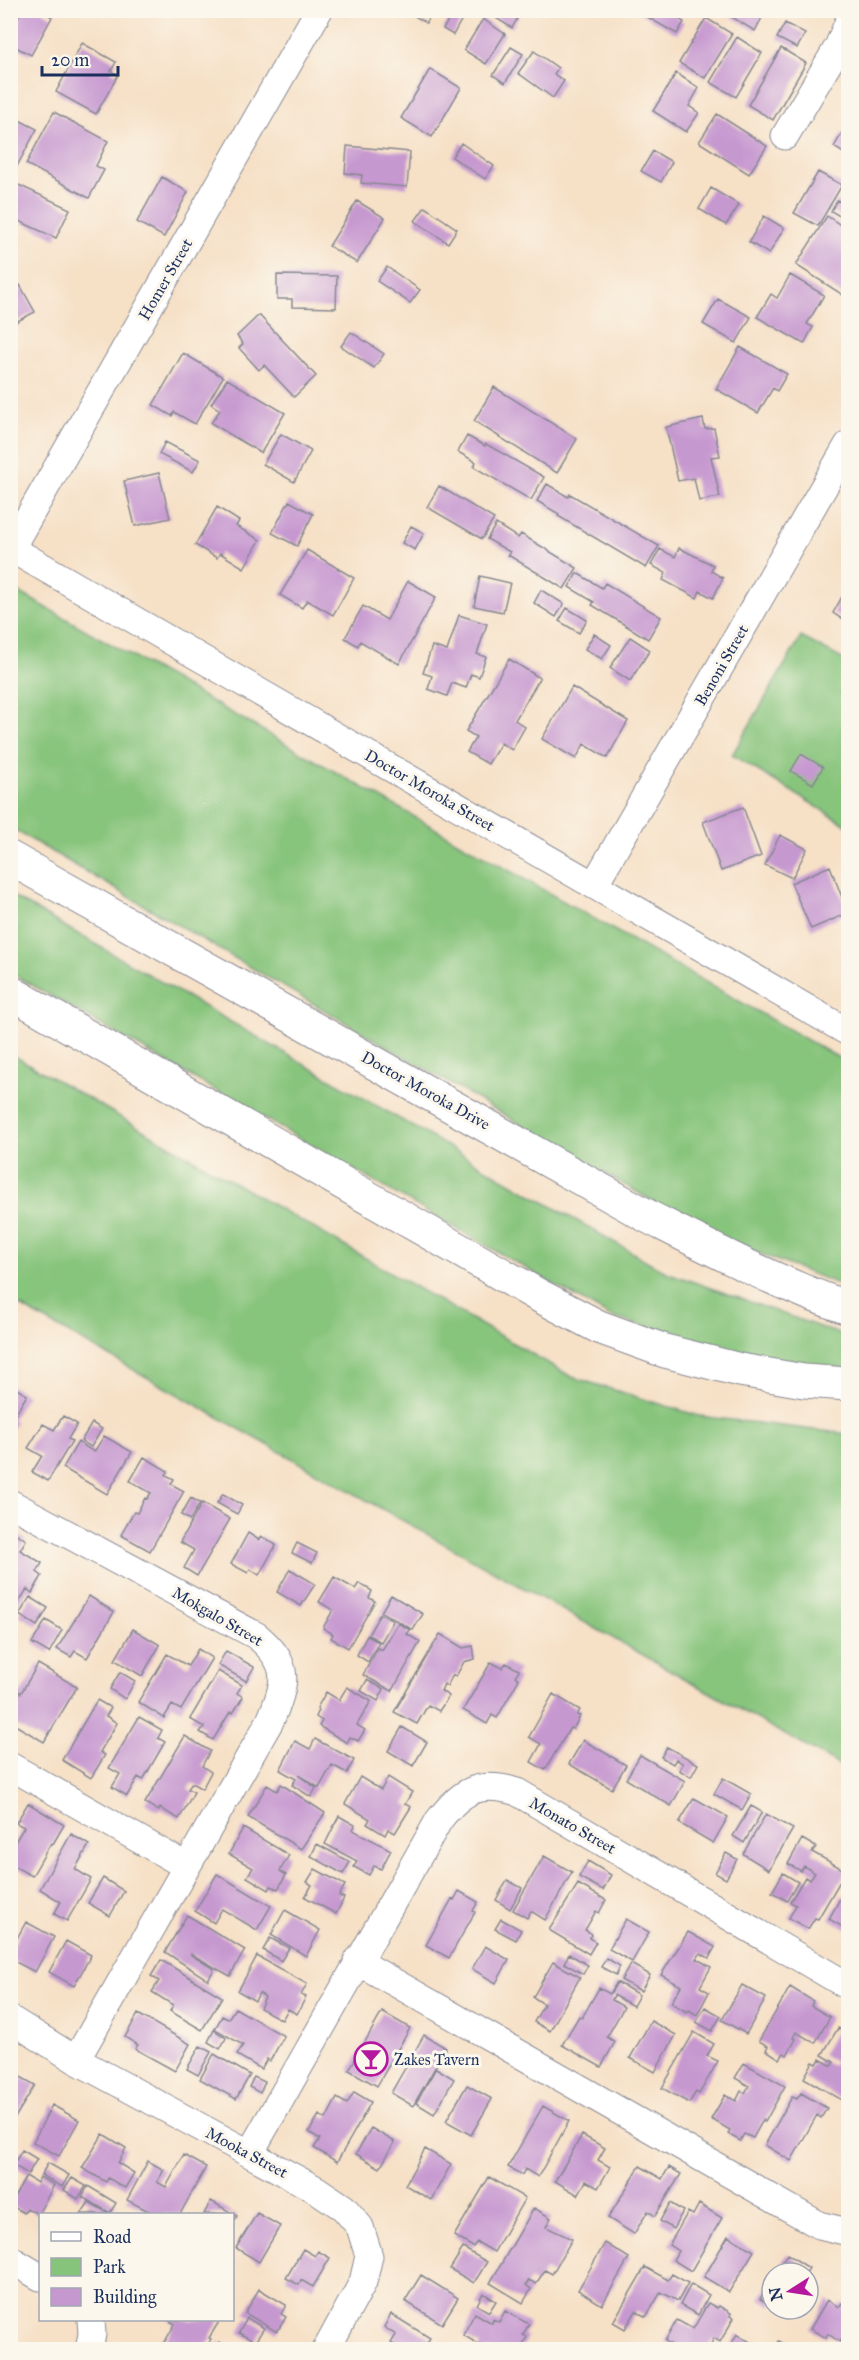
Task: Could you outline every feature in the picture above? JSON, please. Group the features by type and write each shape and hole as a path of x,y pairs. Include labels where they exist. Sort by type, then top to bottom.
{"street":[{"name":"Homer Street","path":"11,548 319,10"},
{"path":"785,136 838,47 849,23"},
{"name":"Benoni Street","path":"594,885 849,445"},
{"name":"Doctor Moroka Street","path":"11,548 849,1032"},
{"name":"Doctor Moroka Drive","path":"10,858 649,1216 734,1260 849,1308"},
{"path":"10,992 536,1294 599,1327 665,1351 740,1370 804,1381 849,1384"},
{"name":"Mokgalo Street","path":"10,1503 257,1636 274,1650 284,1669 281,1696 270,1720 76,2060"},
{"path":"10,1766 186,1866"},
{"name":"Monato Street","path":"250,2153 439,1820 453,1801 467,1791 483,1787 501,1787 517,1792 849,1986"},
{"path":"357,1961 819,2225 849,2232"},
{"name":"Mooka Street","path":"10,2019 76,2060 250,2153 317,2190 344,2208 360,2227 369,2256 363,2282 326,2349"},
{"path":"10,2259 39,2276"},
{"path":"89,2349 92,2334 91,2321"}],"green space":[{"path":"10,587 848,1063 848,1288 709,1234 11,828"},
{"path":"801,637 848,662 848,826 732,755"},
{"path":"10,895 666,1272 848,1337 848,1369 726,1352 609,1316 11,973"},
{"path":"11,1054 572,1377 699,1416 848,1434 848,1770 11,1301"}],"building":[{"path":"22,10 41,10 52,17 31,55 10,44 10,31"},
{"path":"405,10 433,10 426,23"},
{"path":"454,10 467,10 453,35 443,29"},
{"path":"487,10 522,10 512,28 486,12"},
{"path":"635,10 664,10 684,22 677,34"},
{"path":"720,10 766,10 755,31"},
{"path":"706,18 732,34 705,78 679,63"},
{"path":"483,19 505,34 486,64 464,50"},
{"path":"785,23 805,34 797,48 777,38"},
{"path":"737,37 762,53 736,97 710,82"},
{"path":"82,43 116,62 111,71 118,75 96,114 56,92"},
{"path":"511,47 523,54 505,83 493,75"},
{"path":"781,48 806,63 773,120 748,105"},
{"path":"534,51 558,68 554,74 564,81 553,98 518,73"},
{"path":"430,69 461,88 432,137 401,118"},
{"path":"676,73 699,88 689,106 699,113 686,132 653,111"},
{"path":"54,112 108,141 96,166 104,170 89,198 26,164"},
{"path":"717,114 767,146 749,174 699,142"},
{"path":"19,120 37,129 16,168 10,165 10,136"},
{"path":"842,133 848,136 848,156 834,147"},
{"path":"461,143 494,166 485,179 452,157"},
{"path":"347,146 410,152 407,187 361,183 362,175 345,173"},
{"path":"653,151 672,162 661,182 641,171"},
{"path":"818,172 842,185 818,226 794,213"},
{"path":"162,177 188,192 164,237 137,222"},
{"path":"10,181 70,209 56,238 10,217"},
{"path":"711,188 739,205 726,225 699,209"},
{"path":"837,200 848,206 848,221 831,211"},
{"path":"357,201 385,218 357,263 329,246"},
{"path":"425,207 457,229 448,243 415,221"},
{"path":"764,216 784,228 769,254 749,242"},
{"path":"827,216 848,230 848,293 846,297 796,265"},
{"path":"387,267 420,290 410,303 377,281"},
{"path":"277,275 337,276 336,308 292,307 292,299 277,299"},
{"path":"790,275 824,295 807,324 813,327 804,344 757,317 771,294 777,298"},
{"path":"20,285 35,312 10,325 10,290"},
{"path":"718,299 751,317 736,343 703,324"},
{"path":"259,315 316,376 294,397 264,365 259,370 239,348 243,344 237,336"},
{"path":"351,332 384,354 374,368 341,346"},
{"path":"740,347 787,374 777,391 773,388 758,413 716,389"},
{"path":"183,353 223,377 195,424 174,412 172,416 153,405"},
{"path":"227,379 285,413 261,453 211,423 220,410 211,404"},
{"path":"494,387 577,439 557,473 474,421"},
{"path":"703,419 705,429 714,428 720,456 711,457 720,497 699,501 694,478 678,481 666,427"},
{"path":"281,434 311,451 294,482 263,464"},
{"path":"467,436 485,446 486,444 544,477 531,500 474,467 476,462 458,452"},
{"path":"165,442 200,460 193,472 159,454"},
{"path":"159,473 170,518 135,526 124,481"},
{"path":"547,484 568,497 570,494 659,546 646,568 537,501"},
{"path":"439,486 494,519 482,539 427,507"},
{"path":"289,501 313,514 297,546 272,533"},
{"path":"217,507 239,521 236,526 260,540 244,568 220,553 217,558 195,545"},
{"path":"496,524 518,538 521,534 577,568 564,589 508,555 510,552 487,539"},
{"path":"411,526 424,533 415,550 402,543"},
{"path":"679,548 713,565 711,571 723,578 713,598 700,591 697,598 663,580 666,573 651,565 660,549 675,557"},
{"path":"307,550 354,578 333,615 307,600 302,608 280,595"},
{"path":"577,573 602,588 605,583 661,617 648,639 592,605 594,602 569,587"},
{"path":"480,576 510,583 503,612 474,606"},
{"path":"408,581 436,597 399,664 360,641 358,646 345,638 363,606 387,620"},
{"path":"848,586 848,623 833,613"},
{"path":"541,590 564,604 556,617 534,603"},
{"path":"567,608 587,620 579,633 559,621"},
{"path":"459,615 487,624 477,654 486,657 479,677 471,674 466,688 452,683 447,696 428,689 432,676 423,673 432,646 447,651"},
{"path":"594,634 611,645 602,659 585,649"},
{"path":"630,637 650,650 630,681 610,668"},
{"path":"509,659 540,678 515,720 525,727 512,750 501,743 488,764 467,752 476,737 466,731"},
{"path":"848,686 848,711 840,689"},
{"path":"572,687 628,721 607,758 584,744 576,759 542,739"},
{"path":"801,754 823,767 813,784 791,771"},
{"path":"743,807 761,856 721,871 703,822"},
{"path":"780,835 807,849 792,878 765,865"},
{"path":"830,866 848,913 811,929 791,883"},
{"path":"10,1385 27,1395 12,1420 16,1422 10,1432"},
{"path":"63,1416 77,1424 68,1439 72,1441 48,1481 32,1472 42,1456 28,1448 43,1424 54,1430"},
{"path":"92,1423 102,1429 91,1447 81,1441"},
{"path":"104,1436 132,1452 107,1494 63,1468 78,1442 94,1452"},
{"path":"144,1457 168,1471 166,1475 174,1479 171,1484 184,1491 150,1551 121,1535 134,1512 137,1513 145,1498 147,1499 151,1493 130,1481"},
{"path":"223,1494 242,1505 237,1514 217,1503"},
{"path":"191,1498 200,1503 190,1520 181,1515"},
{"path":"202,1503 230,1519 197,1576 184,1568 194,1550 180,1542"},
{"path":"248,1533 259,1540 261,1536 276,1545 259,1575 250,1569 248,1573 231,1564"},
{"path":"17,1534 26,1540 20,1550 42,1563 37,1572 42,1576 32,1593 27,1589 14,1610 10,1608 10,1544"},
{"path":"297,1543 317,1553 312,1563 292,1553"},
{"path":"290,1569 315,1584 301,1606 277,1592"},
{"path":"334,1577 355,1589 359,1583 372,1591 369,1598 375,1601 348,1648 331,1638 333,1634 323,1628 333,1610 319,1602"},
{"path":"391,1595 423,1614 413,1630 381,1612"},
{"path":"89,1596 114,1612 87,1658 75,1651 71,1657 57,1649"},
{"path":"30,1597 48,1608 37,1626 19,1615"},
{"path":"380,1614 393,1621 381,1642 368,1635"},
{"path":"46,1620 62,1630 49,1653 32,1643"},
{"path":"398,1623 410,1630 407,1634 420,1642 392,1691 363,1675 378,1648 382,1650"},
{"path":"133,1629 160,1645 142,1676 115,1660"},
{"path":"440,1634 463,1648 473,1646 475,1659 464,1662 447,1686 444,1684 441,1691 449,1696 439,1711 428,1705 417,1724 394,1712"},
{"path":"367,1636 379,1642 368,1662 357,1655"},
{"path":"198,1649 212,1658 181,1710 172,1705 164,1718 138,1702 167,1654 188,1666"},
{"path":"226,1651 254,1667 246,1681 218,1665"},
{"path":"491,1662 502,1668 506,1663 519,1670 515,1676 519,1679 497,1718 492,1715 487,1724 463,1710"},
{"path":"38,1664 77,1687 44,1742 10,1722 10,1686 21,1693"},
{"path":"218,1671 242,1685 237,1693 243,1697 233,1713 230,1712 213,1740 200,1732 204,1727 190,1719"},
{"path":"120,1672 135,1681 125,1699 110,1689"},
{"path":"367,1680 384,1689 378,1701 361,1691"},
{"path":"347,1687 371,1701 357,1725 365,1730 358,1741 350,1737 347,1743 319,1726 322,1721 316,1717 319,1710 317,1708 326,1692 339,1700"},
{"path":"553,1694 580,1710 577,1715 580,1716 573,1729 570,1728 545,1770 531,1762 541,1744 529,1737"},
{"path":"97,1700 111,1708 106,1716 117,1723 100,1752 105,1755 91,1778 62,1760"},
{"path":"139,1717 162,1730 158,1738 165,1742 143,1780 138,1777 127,1796 112,1787 120,1774 109,1768"},
{"path":"402,1727 427,1742 413,1766 388,1751"},
{"path":"185,1736 210,1751 202,1766 211,1772 202,1789 192,1783 188,1789 194,1792 179,1819 160,1808 159,1811 145,1803"},
{"path":"315,1739 354,1760 347,1773 332,1765 319,1788 298,1775 316,1788 311,1797 292,1785 296,1779 280,1770 295,1741 310,1749"},
{"path":"583,1740 626,1765 612,1789 569,1764"},
{"path":"667,1747 698,1764 691,1777 679,1770 683,1764 676,1759 673,1764 661,1757"},
{"path":"640,1755 685,1781 671,1806 626,1779"},
{"path":"360,1777 381,1790 388,1777 412,1792 405,1804 411,1807 395,1833 388,1829 385,1835 367,1824 370,1819 345,1804"},
{"path":"723,1778 751,1794 742,1810 714,1794"},
{"path":"281,1784 325,1813 301,1849 248,1817 267,1785 277,1791"},
{"path":"694,1798 728,1817 713,1843 679,1823"},
{"path":"28,1803 64,1825 32,1876 10,1864 10,1850 24,1827 16,1823"},
{"path":"751,1806 762,1812 744,1843 733,1836"},
{"path":"766,1814 793,1829 769,1870 743,1854"},
{"path":"339,1816 355,1825 353,1830 391,1850 381,1869 374,1866 369,1875 354,1867 357,1861 325,1844"},
{"path":"243,1828 289,1855 280,1871 286,1875 278,1889 271,1886 269,1890 247,1877 253,1868 229,1854"},
{"path":"71,1834 89,1845 75,1869 91,1879 67,1921 54,1914 61,1902 40,1889"},
{"path":"802,1839 816,1847 812,1852 846,1871 818,1919 815,1918 808,1929 789,1918 796,1905 790,1902 805,1877 810,1880 815,1873 804,1866 801,1871 788,1864"},
{"path":"317,1844 350,1862 343,1874 311,1856"},
{"path":"726,1853 737,1859 726,1879 715,1873"},
{"path":"544,1856 572,1872 545,1920 531,1911 527,1918 513,1910"},
{"path":"588,1861 611,1875 603,1890 579,1877"},
{"path":"315,1869 345,1885 339,1896 344,1898 336,1914 305,1897 312,1885 307,1882"},
{"path":"783,1873 798,1882 787,1901 772,1892"},
{"path":"217,1874 271,1906 257,1930 222,1909 214,1923 195,1911"},
{"path":"103,1878 124,1891 110,1916 88,1903"},
{"path":"507,1880 522,1888 510,1909 496,1900"},
{"path":"578,1884 606,1900 599,1913 596,1911 585,1930 592,1934 589,1938 596,1942 589,1954 549,1930"},
{"path":"459,1891 478,1902 473,1911 475,1912 449,1958 426,1945 452,1899 454,1900"},
{"path":"842,1895 848,1899 848,1930 829,1919"},
{"path":"285,1910 320,1930 306,1956 271,1935"},
{"path":"187,1915 245,1950 230,1976 191,1954 214,1969 208,1980 165,1952"},
{"path":"501,1919 521,1930 516,1940 495,1929"},
{"path":"626,1919 649,1932 632,1962 609,1949"},
{"path":"26,1922 54,1937 35,1972 10,1959 10,1951"},
{"path":"688,1932 715,1947 709,1958 700,1953 697,1959 711,1967 700,1987 709,1992 697,2015 671,2003 681,1986 661,1975"},
{"path":"270,1938 289,1948 281,1961 263,1950"},
{"path":"66,1941 91,1955 74,1986 49,1972"},
{"path":"485,1946 509,1960 496,1983 472,1969"},
{"path":"569,1954 588,1965 583,1974 564,1963"},
{"path":"257,1956 307,1984 301,1995 306,1997 297,2014 288,2009 282,2020 260,2008 265,1997 259,1993 255,2001 238,1991"},
{"path":"606,1958 620,1966 616,1975 601,1967"},
{"path":"161,1960 222,1997 202,2030 170,2011 173,2005 152,1992 159,1981 151,1976"},
{"path":"553,1962 580,1977 550,2031 534,2022 544,2004 533,1997"},
{"path":"631,1964 650,1975 641,1991 621,1980"},
{"path":"617,1982 639,1995 633,2006 614,1995 612,2000 624,2007 607,2037 615,2042 601,2067 562,2045 579,2016 582,2018 599,1988 610,1994"},
{"path":"742,1985 766,1998 746,2034 722,2020"},
{"path":"790,1987 813,2001 811,2006 830,2017 815,2043 796,2032 793,2038 796,2039 787,2055 784,2053 780,2059 766,2050 768,2046 759,2041"},
{"path":"705,2007 721,2016 712,2031 696,2022"},
{"path":"235,2008 284,2036 270,2061 267,2059 261,2069 237,2055 243,2045 215,2029 222,2016 228,2019"},
{"path":"382,2012 410,2028 377,2086 349,2070"},
{"path":"138,2014 190,2044 175,2071 135,2049 138,2045 125,2037"},
{"path":"651,2021 676,2035 655,2072 630,2058"},
{"path":"838,2028 848,2034 847,2103 804,2078 813,2062 817,2064 820,2059 832,2066 834,2062 822,2055"},
{"path":"214,2030 226,2038 220,2049 208,2042"},
{"path":"694,2032 714,2044 707,2056 718,2061 699,2094 696,2092 689,2103 662,2088"},
{"path":"424,2035 446,2048 413,2106 391,2093"},
{"path":"200,2046 211,2052 198,2075 187,2069"},
{"path":"214,2054 250,2075 236,2099 200,2079"},
{"path":"744,2063 785,2086 765,2122 763,2120 753,2138 744,2134 740,2141 728,2134 730,2130 711,2119 725,2095 736,2101 741,2091 745,2093 749,2086 735,2078"},
{"path":"436,2068 454,2079 434,2114 416,2103"},
{"path":"10,2071 35,2085 13,2121 10,2119"},
{"path":"254,2077 265,2082 260,2093 249,2087"},
{"path":"467,2085 492,2099 471,2135 446,2121"},
{"path":"354,2092 371,2102 337,2162 314,2148 320,2139 309,2132 319,2115 326,2119 337,2098 347,2104"},
{"path":"801,2093 827,2108 821,2118 817,2115 791,2161 765,2145 792,2097 797,2099"},
{"path":"52,2105 79,2120 59,2156 33,2142"},
{"path":"543,2106 569,2121 538,2177 525,2169 522,2175 508,2167"},
{"path":"371,2128 395,2142 380,2168 356,2154"},
{"path":"103,2134 126,2148 118,2163 134,2173 125,2188 108,2178 106,2182 82,2168"},
{"path":"582,2135 605,2148 598,2160 610,2167 598,2188 586,2181 578,2195 555,2181"},
{"path":"425,2149 451,2164 431,2200 405,2185"},
{"path":"22,2150 37,2159 28,2174 13,2165"},
{"path":"184,2155 206,2167 181,2213 152,2213 127,2200 148,2161 164,2170 157,2182 166,2187"},
{"path":"48,2163 69,2175 62,2187 41,2175"},
{"path":"640,2166 662,2179 669,2167 681,2174 655,2216 648,2211 634,2234 608,2218"},
{"path":"26,2176 37,2183 40,2177 54,2185 38,2214 27,2208 24,2213 10,2205"},
{"path":"489,2177 525,2198 494,2252 477,2242 473,2247 454,2236"},
{"path":"72,2178 86,2186 78,2199 64,2190"},
{"path":"88,2186 116,2203 110,2213 82,2197"},
{"path":"211,2201 232,2213 205,2213"},
{"path":"89,2202 108,2213 82,2213"},
{"path":"670,2203 683,2211 673,2229 660,2221"},
{"path":"699,2204 722,2218 691,2271 673,2260 678,2251 669,2245 688,2212 693,2215"},
{"path":"534,2208 551,2218 546,2227 572,2239 552,2274 545,2270 536,2284 529,2280 526,2285 531,2289 523,2303 490,2283"},
{"path":"257,2213 280,2226 259,2262 236,2248"},
{"path":"728,2236 754,2251 729,2292 704,2277"},
{"path":"605,2243 629,2258 602,2305 578,2290"},
{"path":"463,2248 487,2262 474,2283 450,2269"},
{"path":"303,2249 315,2256 318,2251 330,2258 313,2287 301,2280 299,2285 286,2278"},
{"path":"787,2254 798,2261 783,2261"},
{"path":"645,2267 668,2280 672,2274 688,2283 678,2301 661,2292 646,2317 636,2311 625,2329 613,2322"},
{"path":"421,2275 458,2298 442,2324 405,2301"},
{"path":"691,2284 709,2295 698,2315 680,2305"},
{"path":"259,2289 286,2305 281,2314 286,2317 277,2332 245,2313"},
{"path":"483,2293 496,2301 489,2312 477,2305"},
{"path":"827,2300 839,2307 842,2303 848,2307 848,2343 842,2339 840,2342 828,2334 826,2338 810,2329 815,2321 820,2321 820,2312"},
{"path":"708,2303 717,2308 719,2306 731,2313 730,2316 734,2318 720,2342 714,2338 708,2350 674,2350 675,2347 665,2341 677,2320 693,2329"},
{"path":"505,2311 529,2324 523,2335 527,2337 520,2350 477,2350 480,2345 463,2335 475,2313 492,2323 493,2319 499,2322"},
{"path":"391,2314 430,2338 423,2350 402,2350 391,2343 396,2335 384,2327"},
{"path":"247,2318 264,2328 255,2342 239,2333"},
{"path":"170,2321 219,2321 205,2350 160,2350 175,2324"},
{"path":"737,2334 755,2345 752,2350 728,2350"},
{"path":"779,2341 790,2347 789,2350 774,2350"},
{"path":"219,2342 232,2350 215,2350"}],"place":[{"name":"Zakes Tavern","path":"371,2059"}]}
